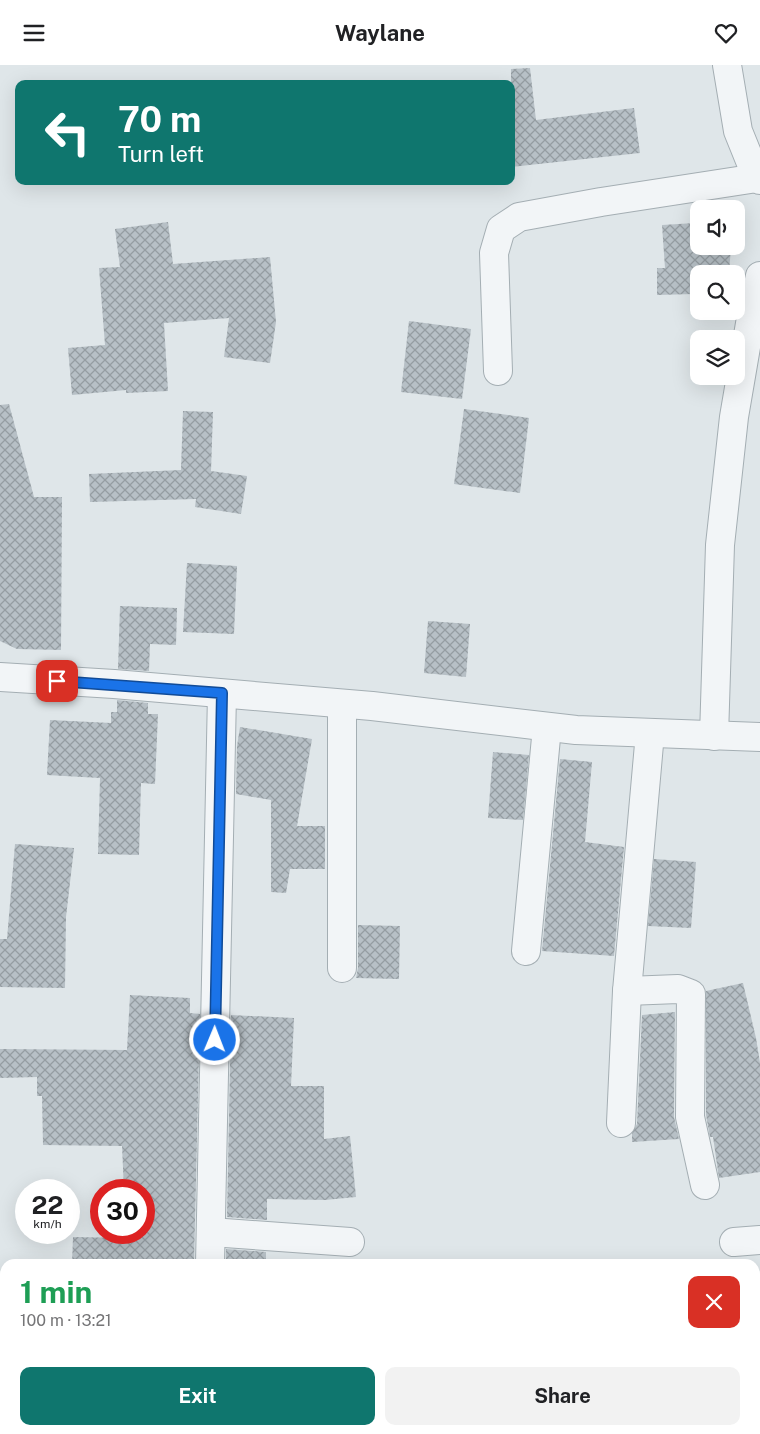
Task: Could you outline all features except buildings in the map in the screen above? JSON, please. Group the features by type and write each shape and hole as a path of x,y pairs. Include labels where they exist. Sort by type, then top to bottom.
{"street":[{"path":"498,371 494,253 501,229 518,217 601,202 759,179 738,131 727,65"},
{"path":"714,736 720,545 734,417 760,276"},
{"path":"0,677 222,693 342,704 547,727 760,737"},
{"path":"210,1259 222,693"},
{"path":"342,704 342,968"},
{"path":"526,951 547,727"},
{"path":"621,1123 627,991 650,733"},
{"path":"627,991 678,989 691,994 690,1117 704,1185"},
{"path":"211,1232 350,1242"}],"route":[{"path":"57,681 222,693 215,1040"}]}
